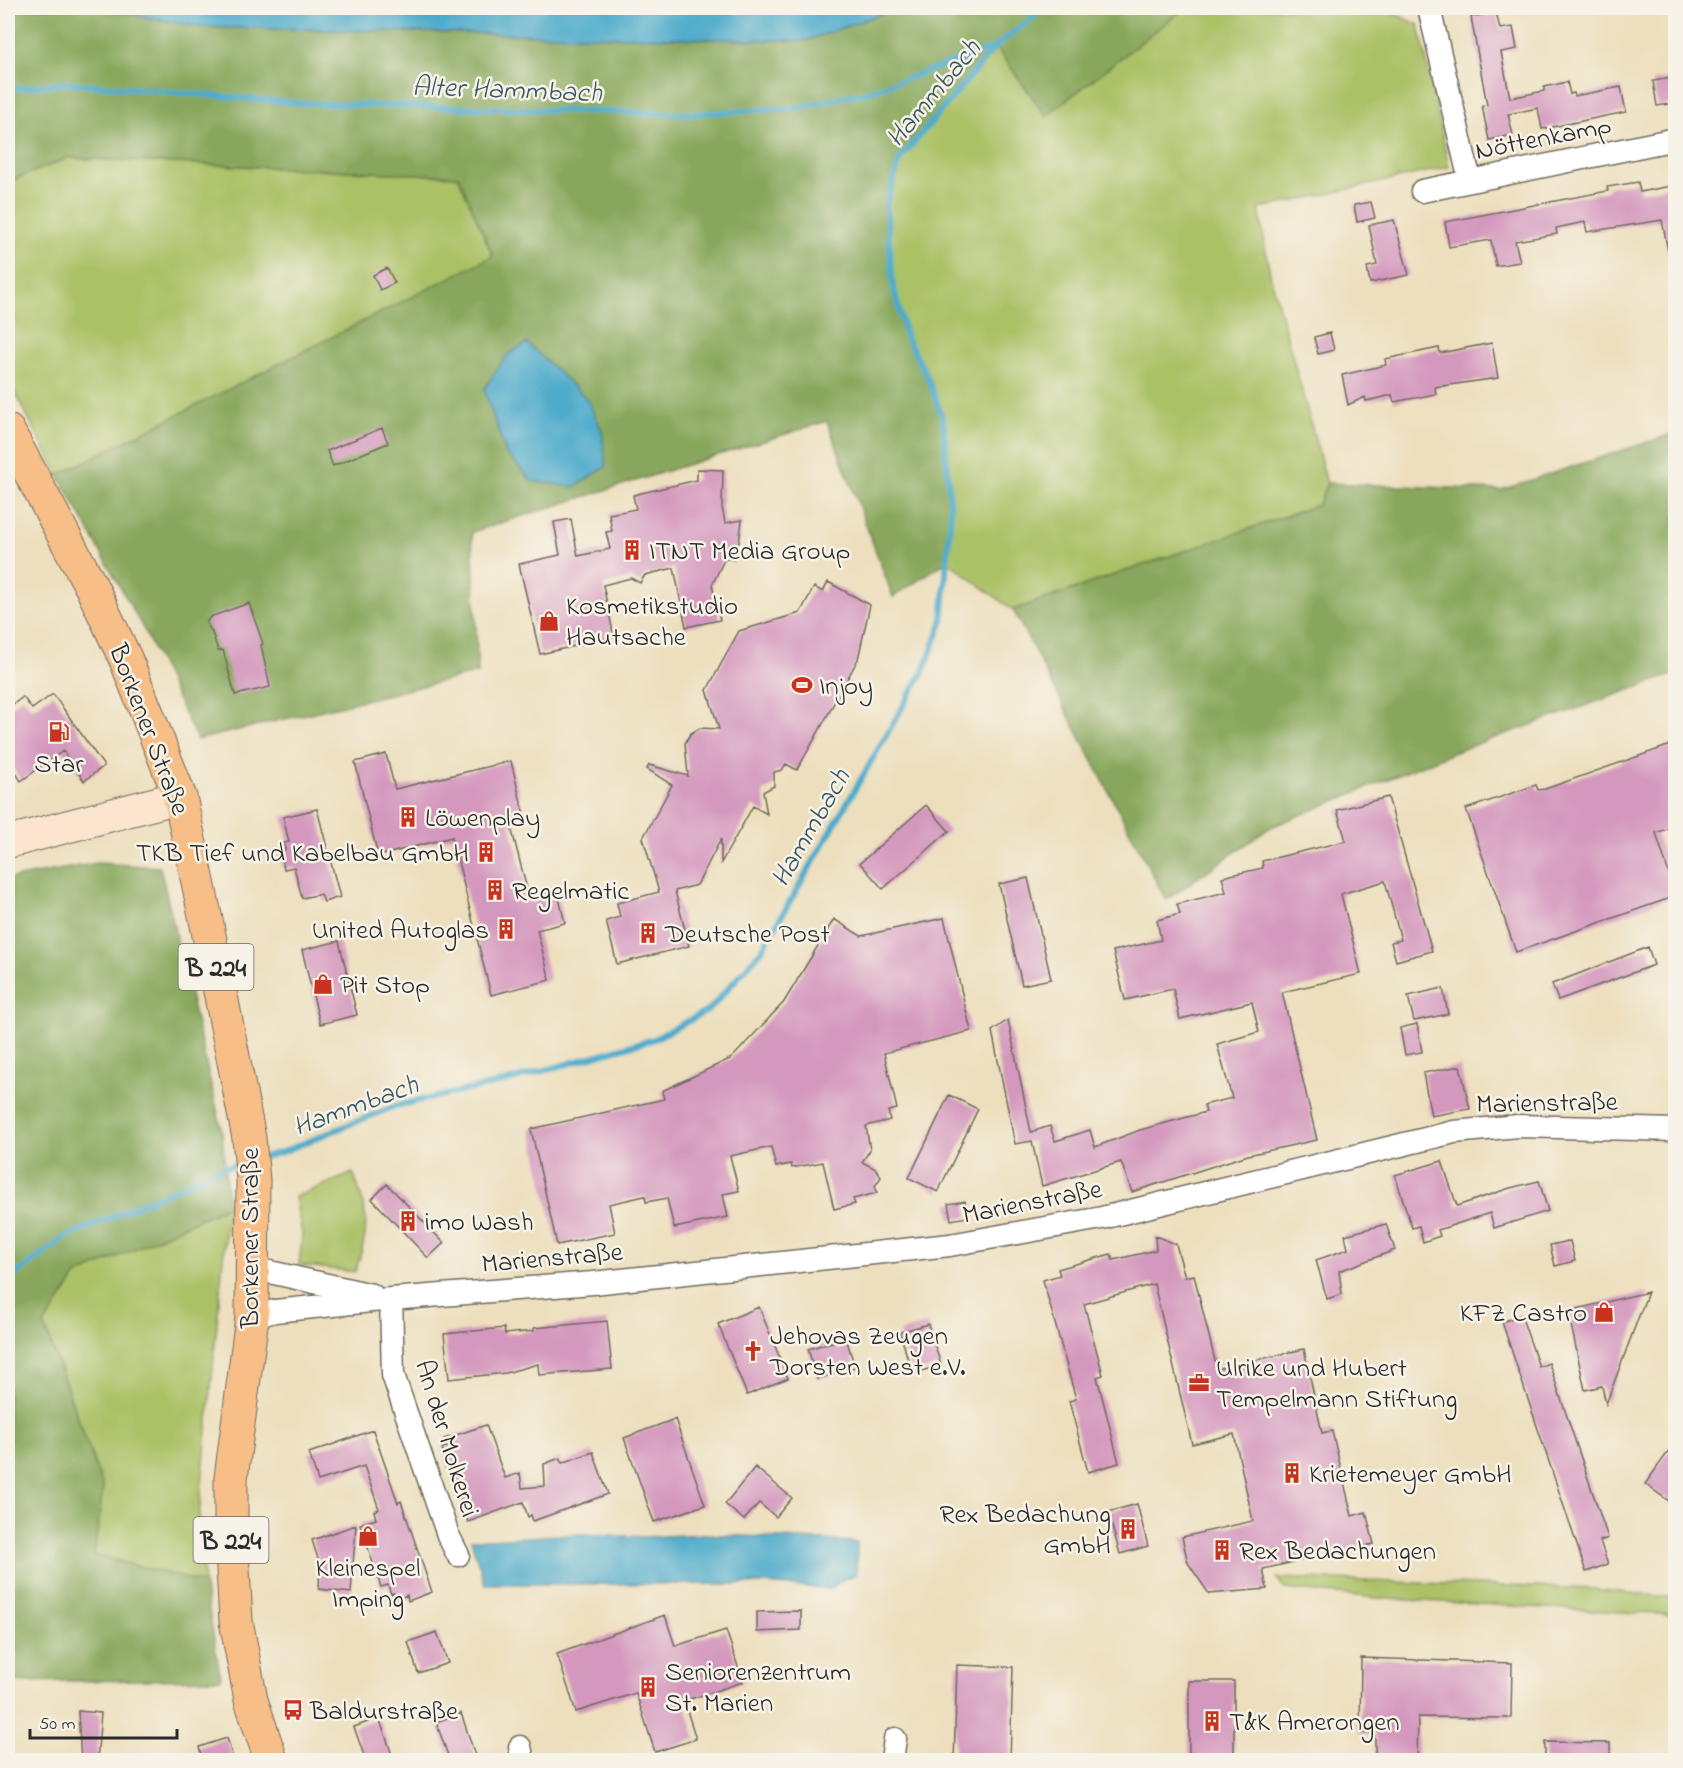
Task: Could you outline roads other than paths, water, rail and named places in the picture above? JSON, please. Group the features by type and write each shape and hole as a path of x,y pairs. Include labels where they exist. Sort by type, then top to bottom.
{"main road":[{"name":"Borkener Straße","path":"8,431 92,588 126,660 180,797 249,1138 253,1180 252,1317 231,1478 231,1534 236,1621 251,1700 271,1761"},
{"path":"8,842 180,797"}],"street":[{"path":"1429,8 1470,180"},
{"name":"Nöttenkamp","path":"1422,191 1676,139"},
{"name":"Marienstraße","path":"252,1317 275,1311 391,1299 593,1283 950,1245 1102,1218 1454,1132 1518,1126 1676,1130"},
{"name":"Marienstraße","path":"252,1268 391,1299"},
{"name":"An der Molkerei","path":"391,1299 393,1375 448,1535 458,1555"}],"water":[{"path":"100,8 898,8 805,41 200,27"},
{"path":"527,343 588,400 602,431 606,467 574,487 532,481 506,453 484,389 507,355"},
{"path":"580,1534 647,1537 704,1534 857,1542 856,1574 838,1582 832,1589 763,1584 485,1584 471,1540"}],"waterway":[{"name":"Hammbach","path":"260,1158 282,1152 395,1106 504,1082 654,1039 709,1010 762,950 924,670 942,623 951,513 943,419 927,376 906,337 893,285 886,205 900,159 996,46 1045,8"},
{"name":"Alter Hammbach","path":"8,89 69,83 298,103 690,114 795,108 871,91 996,47"},
{"name":"Hammbach","path":"8,1280 66,1237 223,1168 241,1163"}],"place":[{"name":"ITNT Media Group","path":"632,550"},
{"name":"Kosmetikstudio Hautsache","path":"549,621"},
{"name":"Injoy","path":"802,685"},
{"name":"Star","path":"59,732"},
{"name":"Löwenplay","path":"408,817"},
{"name":"TKB Tief und Kabelbau GmbH","path":"486,852"},
{"name":"Regelmatic","path":"495,890"},
{"name":"United Autoglas","path":"506,929"},
{"name":"Deutsche Post","path":"648,933"},
{"name":"Pit Stop","path":"323,984"},
{"name":"imo Wash","path":"408,1221"},
{"name":"KFZ Castro","path":"1604,1312"},
{"name":"Jehovas Zeugen Dorsten West e.V.","path":"753,1351"},
{"name":"Ulrike und Hubert Tempelmann Stiftung","path":"1199,1383"},
{"name":"Krietemeyer GmbH","path":"1292,1473"},
{"name":"Rex Bedachung GmbH","path":"1128,1529"},
{"name":"Kleinespel Imping","path":"368,1536"},
{"name":"Rex Bedachungen","path":"1222,1550"},
{"name":"Seniorenzentrum St. Marien","path":"648,1687"},
{"name":"Baldurstraße","path":"293,1710"},
{"name":"T&K Amerongen","path":"1212,1721"}]}
